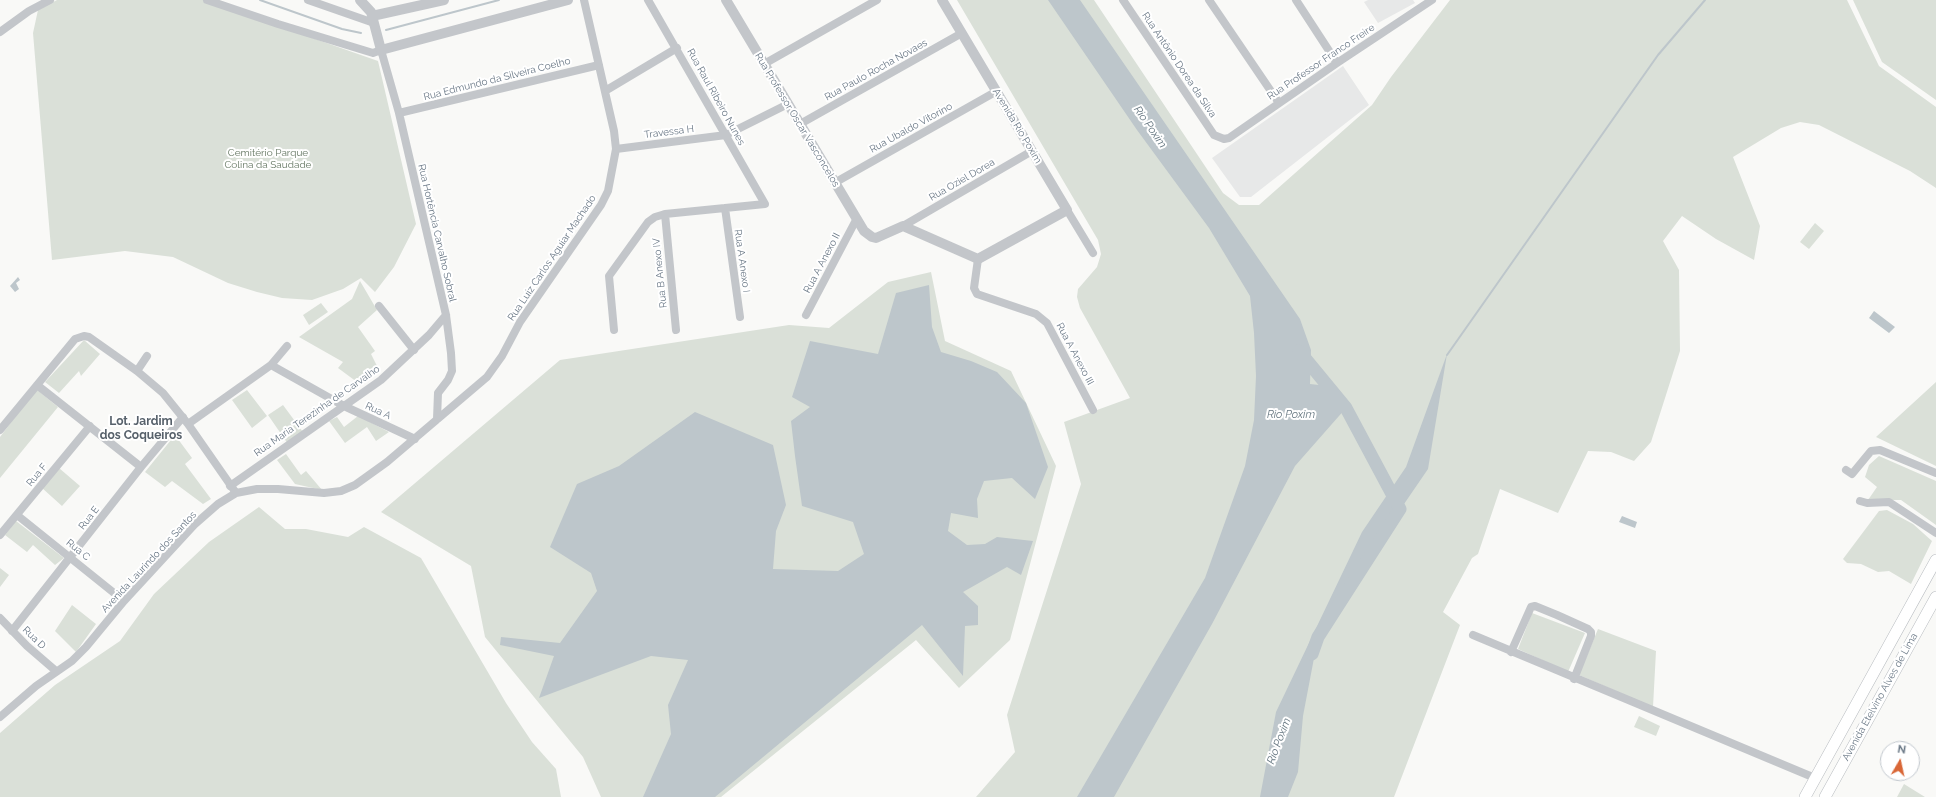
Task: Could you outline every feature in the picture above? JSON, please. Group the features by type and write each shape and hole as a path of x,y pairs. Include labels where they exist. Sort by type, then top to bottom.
{"main road":[{"path":"1804,797 1936,560"},
{"name":"Avenida Etelvino Alves de Lima","path":"1825,797 1936,596"}],"street":[{"path":"0,32 29,11 50,0"},
{"path":"207,0 278,24 373,53 568,0"},
{"path":"308,0 372,17 443,0"},
{"path":"360,0 372,17"},
{"path":"368,0 381,50"},
{"name":"Rua Luiz Carlos Aguiar Machado","path":"437,419 487,377 502,356 524,316 601,204 608,191 616,149 614,131 584,0"},
{"name":"Rua Raul Ribeiro Nunes","path":"648,0 677,48 765,204 725,208"},
{"path":"764,64 877,0"},
{"name":"Avenida Rio Poxim","path":"942,0 1093,253"},
{"name":"Rua Antônio Dorea da Silva","path":"1123,0 1214,135 1220,139"},
{"path":"1208,0 1279,103"},
{"name":"Rua Professor Franco Freire","path":"1220,139 1228,138 1432,0"},
{"name":"Rua Professor Oscar Vasconcelos","path":"729,1 764,64 836,182 856,220 864,231 876,238 903,226"},
{"path":"1299,1 1337,63"},
{"name":"Rua Paulo Rocha Novaes","path":"800,124 962,34"},
{"path":"606,91 677,48"},
{"name":"Rua Hortência Carvalho Sobral","path":"381,50 399,113 446,315 452,352 452,371 448,380 438,393 437,419"},
{"name":"Rua Edmundo da Silveira Coelho","path":"399,113 599,65"},
{"name":"Rua Ubaldo Vitorino","path":"836,182 997,91"},
{"name":"Travessa H","path":"616,149 726,135 788,104"},
{"name":"Rua Oziel Dorea","path":"903,226 1032,151"},
{"path":"614,330 609,276 645,225 654,217 665,214 725,208"},
{"name":"Rua A Anexo I","path":"725,208 740,317"},
{"path":"903,226 978,259 1067,210"},
{"name":"Rua B Anexo IV","path":"665,214 676,330"},
{"name":"Rua A Anexo II","path":"806,315 856,220"},
{"name":"Rua A Anexo III","path":"978,259 974,288 977,294 1036,314 1047,323 1094,410"},
{"path":"379,306 414,350"},
{"name":"Rua Maria Terezinha de Carvalho","path":"230,486 380,380 414,350 446,315"},
{"path":"0,430 75,339 84,336 94,339 137,371 163,393 185,421 236,493"},
{"name":"Rua E","path":"12,631 141,467 185,421 270,365 288,346"},
{"path":"137,371 147,356"},
{"name":"Rua A","path":"270,365 344,406 415,439"},
{"path":"37,385 141,467"},
{"name":"Avenida Laurindo dos Santos","path":"0,717 56,672 72,662 124,601 194,525 218,504 236,493 257,489 278,488 324,493 341,491 355,485 415,439 437,419"},
{"name":"Rua F","path":"0,536 90,426"},
{"path":"1846,470 1852,474 1871,451 1880,450 1936,473"},
{"path":"1860,501 1867,503 1889,502 1936,534"},
{"name":"Rua C","path":"17,515 124,601"},
{"path":"1511,652 1531,607 1590,625 1591,636 1574,679"},
{"name":"Rua D","path":"0,618 56,672"},
{"path":"1473,635 1574,679 1815,778"}],"shaded area":[{"path":"1368,0 1413,0 1415,3 1378,23 1364,2"},
{"path":"1343,66 1369,105 1251,197 1240,197 1212,158"}],"green space":[{"name":"Cemitério Parque Colina da Saudade","path":"57,0 204,0 378,61 416,224 394,267 375,292 361,278 343,289 312,300 282,298 228,283 173,257 125,251 52,260 33,33 38,10"},
{"path":"957,0 1094,0 1223,193 1239,205 1259,205 1372,105 1391,77 1450,0 1847,0 1879,66 1936,107 1936,188 1910,171 1819,125 1800,122 1781,128 1733,157 1760,226 1754,260 1716,239 1682,216 1663,241 1679,270 1680,351 1651,442 1634,461 1611,452 1588,451 1558,513 1500,489 1478,554 1472,558 1443,612 1460,625 1394,797 976,797 1015,752 1007,715 1081,484 1064,422 1130,398 1080,308 1077,297 1078,289 1097,267 1101,254 1098,240"},
{"path":"1853,0 1936,0 1936,100 1882,62"},
{"path":"1815,223 1824,231 1809,249 1800,242"},
{"path":"931,272 945,341 1011,371 1056,466 1010,640 959,688 916,640 721,797 601,797 583,757 485,637 471,566 381,512 560,360 789,325 829,328 888,282"},
{"path":"360,281 377,310 358,327 375,351 371,354 379,370 361,385 338,368 343,362 299,337 352,299"},
{"path":"321,303 328,312 309,325 303,315"},
{"path":"84,340 100,354 81,376 79,371 59,393 45,382"},
{"path":"1936,382 1936,466 1876,437"},
{"path":"36,389 58,407 0,478 0,437"},
{"path":"247,390 267,416 252,428 232,400"},
{"path":"283,405 303,432 288,444 268,415"},
{"path":"358,416 389,432 376,441 367,427 345,443 329,421 337,417 344,427"},
{"path":"175,435 192,458 185,464 211,499 203,504 172,481 165,487 145,472"},
{"path":"286,454 301,475 306,471 322,490 295,484 277,460"},
{"path":"1879,456 1936,481 1936,525 1901,500 1868,500 1877,487 1865,477 1869,465"},
{"path":"59,468 80,486 62,506 42,488"},
{"path":"259,507 285,529 306,529 348,537 364,527 421,558 506,703 532,742 556,769 561,797 0,797 0,733 55,685 120,641 154,594 209,542"},
{"path":"1887,510 1913,524 1932,541 1911,584 1889,571 1878,572 1861,564 1847,563 1843,559 1879,511"},
{"path":"16,521 64,558 55,565 33,545 27,552 5,535"},
{"path":"0,568 9,575 0,587"},
{"path":"72,605 96,624 76,652 55,631"},
{"path":"1532,613 1585,633 1568,672 1518,649"},
{"path":"1598,629 1656,651 1653,707 1579,675"},
{"path":"1639,716 1660,726 1656,736 1634,727"},
{"path":"1904,784 1925,797 1897,797"}],"water":[{"name":"Rio Poxim","path":"1048,0 1080,0 1300,319 1311,350 1310,384 1328,386 1346,408 1295,466 1212,624 1114,797 1077,797 1205,578 1245,466 1254,420 1256,376 1254,333 1250,296 1209,228 1137,130"},
{"path":"18,277 20,280 16,283 19,289 15,292 10,286"},
{"path":"929,285 932,327 941,352 971,361 997,372 1026,403 1048,467 1035,499 1012,478 984,481 977,499 978,518 951,513 948,531 967,545 985,544 997,537 1033,541 1021,575 1007,567 963,592 978,606 978,625 965,626 963,676 922,625 715,797 643,797 671,734 668,705 688,660 651,656 539,698 554,656 500,645 501,637 560,643 597,591 591,573 550,547 577,484 619,466 695,412 773,445 786,505 776,531 773,569 838,571 864,554 853,522 802,506 791,421 810,407 792,397 810,341 878,354 896,293"},
{"path":"1874,311 1895,327 1889,333 1869,318"},
{"name":"Rio Poxim","path":"1447,354 1428,469 1365,561 1318,637 1303,716 1298,772 1288,797 1260,797 1276,712 1362,532 1406,467"},
{"path":"1622,516 1637,522 1635,528 1619,522"}],"waterway":[{"path":"260,0 342,29 361,33"},
{"path":"386,30 499,0"},
{"path":"1447,355 1658,55 1705,0"},
{"name":"Rio Poxim","path":"1299,351 1346,408 1400,509 1318,637 1312,654"}],"district":[{"name":"Lot. Jardim dos Coqueiros","path":"141,428"}]}
